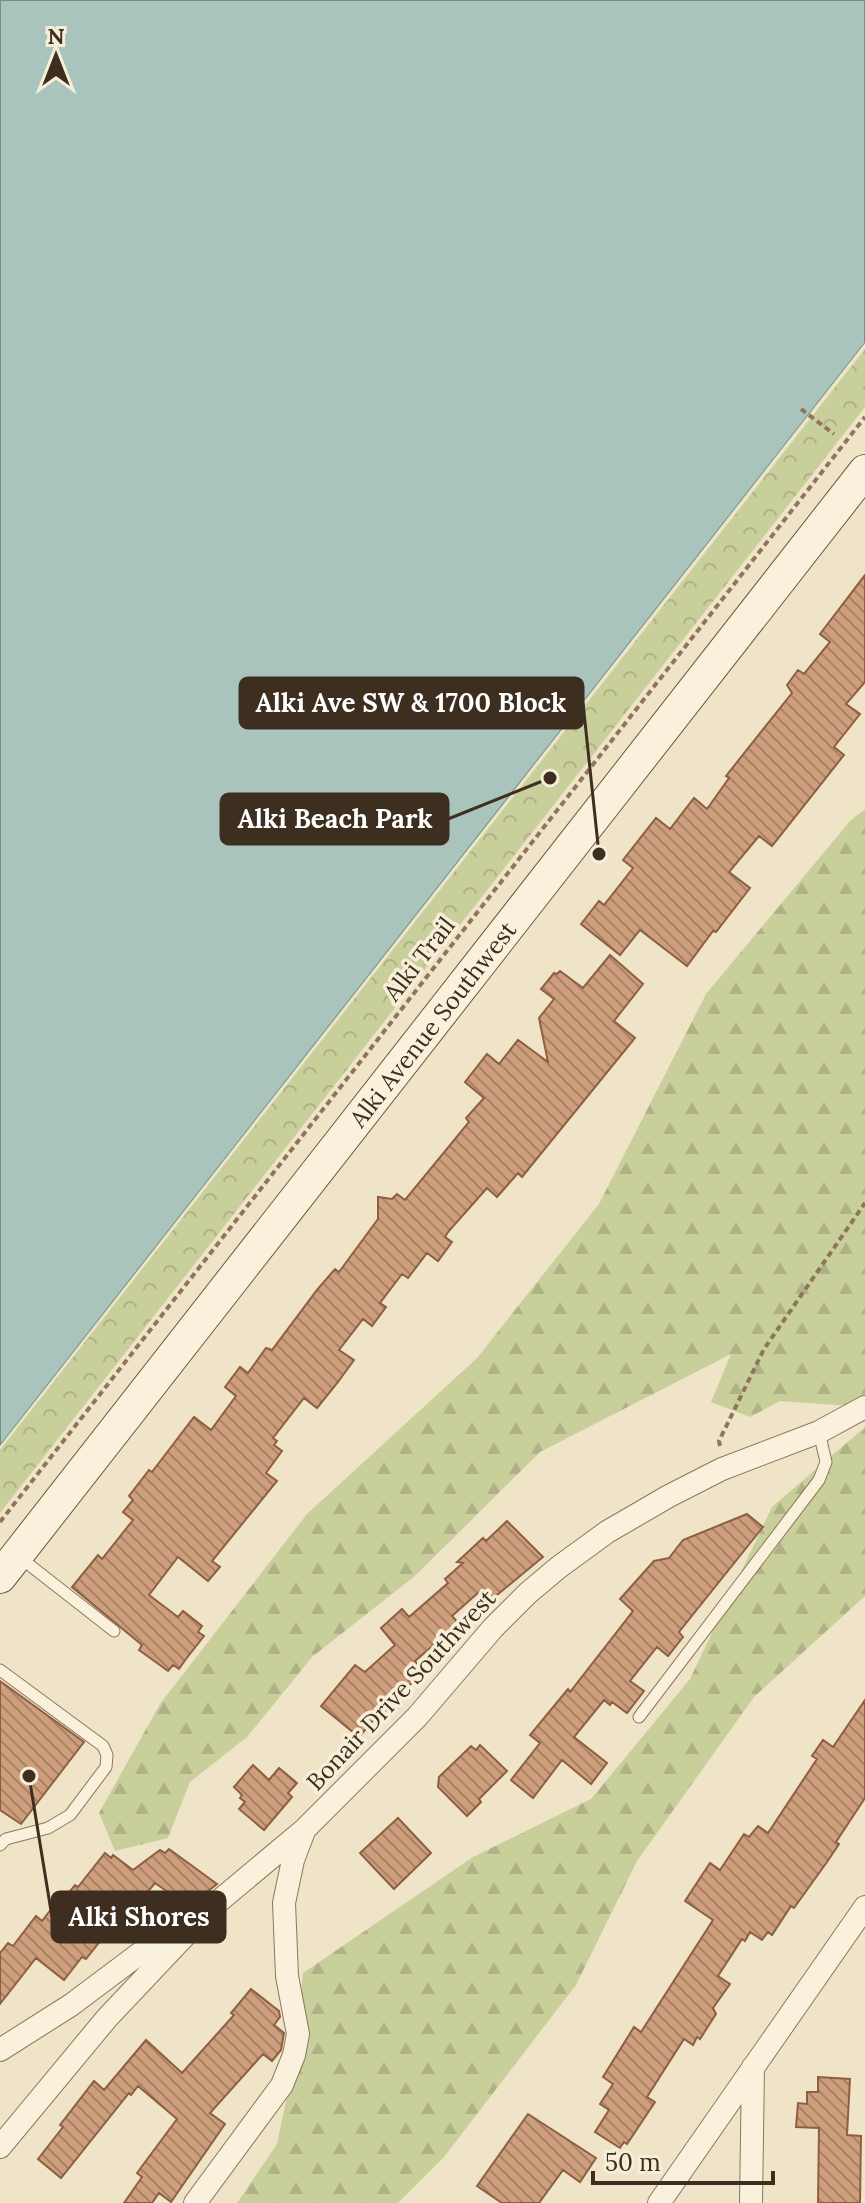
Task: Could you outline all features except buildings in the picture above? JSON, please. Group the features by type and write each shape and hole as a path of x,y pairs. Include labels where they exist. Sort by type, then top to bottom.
{"main road":[{"name":"Alki Avenue Southwest","path":"8,1566 865,471"}],"street":[{"name":"Bonair Drive Southwest","path":"0,2050 71,2005 175,1927 207,1911 304,1830 417,1717 493,1628 559,1567 607,1532 669,1496 722,1469 819,1432 865,1407"},
{"path":"195,2203 282,2085 294,2055 298,2034 287,1976 284,1903 293,1860 304,1830"},
{"path":"659,2203 865,1907"},
{"path":"0,2147 107,2018 207,1911"},
{"path":"751,2203 753,2066"}],"lane":[{"path":"639,1717 819,1480 826,1462 819,1432"},
{"path":"8,1566 114,1631"},
{"path":"0,1670 103,1746 107,1755 106,1767 70,1815 48,1828 6,1839 0,1845"}],"path":[{"path":"801,409 834,434"},
{"name":"Alki Trail","path":"0,1522 865,417"},
{"path":"719,1441 764,1349 865,1203"}],"green space":[{"path":"865,343 865,407 0,1513 0,1446"},
{"path":"865,809 865,1407 780,1401 750,1417 711,1402 731,1354 540,1452 415,1576 312,1657 247,1737 190,1782 168,1838 115,1851 99,1813 160,1704 307,1514 477,1358 599,1204 706,994 850,821"},
{"path":"865,1427 865,1596 754,1697 637,1861 576,1985 444,2157 398,2203 237,2203 277,2144 292,2072 303,1973 473,1857 591,1799 690,1679 772,1507"}],"water":[{"path":"0,0 865,0 865,343 0,1446"}],"pier":[{"path":"865,343 865,349 0,1450 0,1446"}],"place":[{"name":"Alki Beach Park","path":"550,778"},
{"name":"Alki Ave SW & 1700 Block","path":"599,854"},
{"name":"Alki Shores","path":"29,1776"}]}
